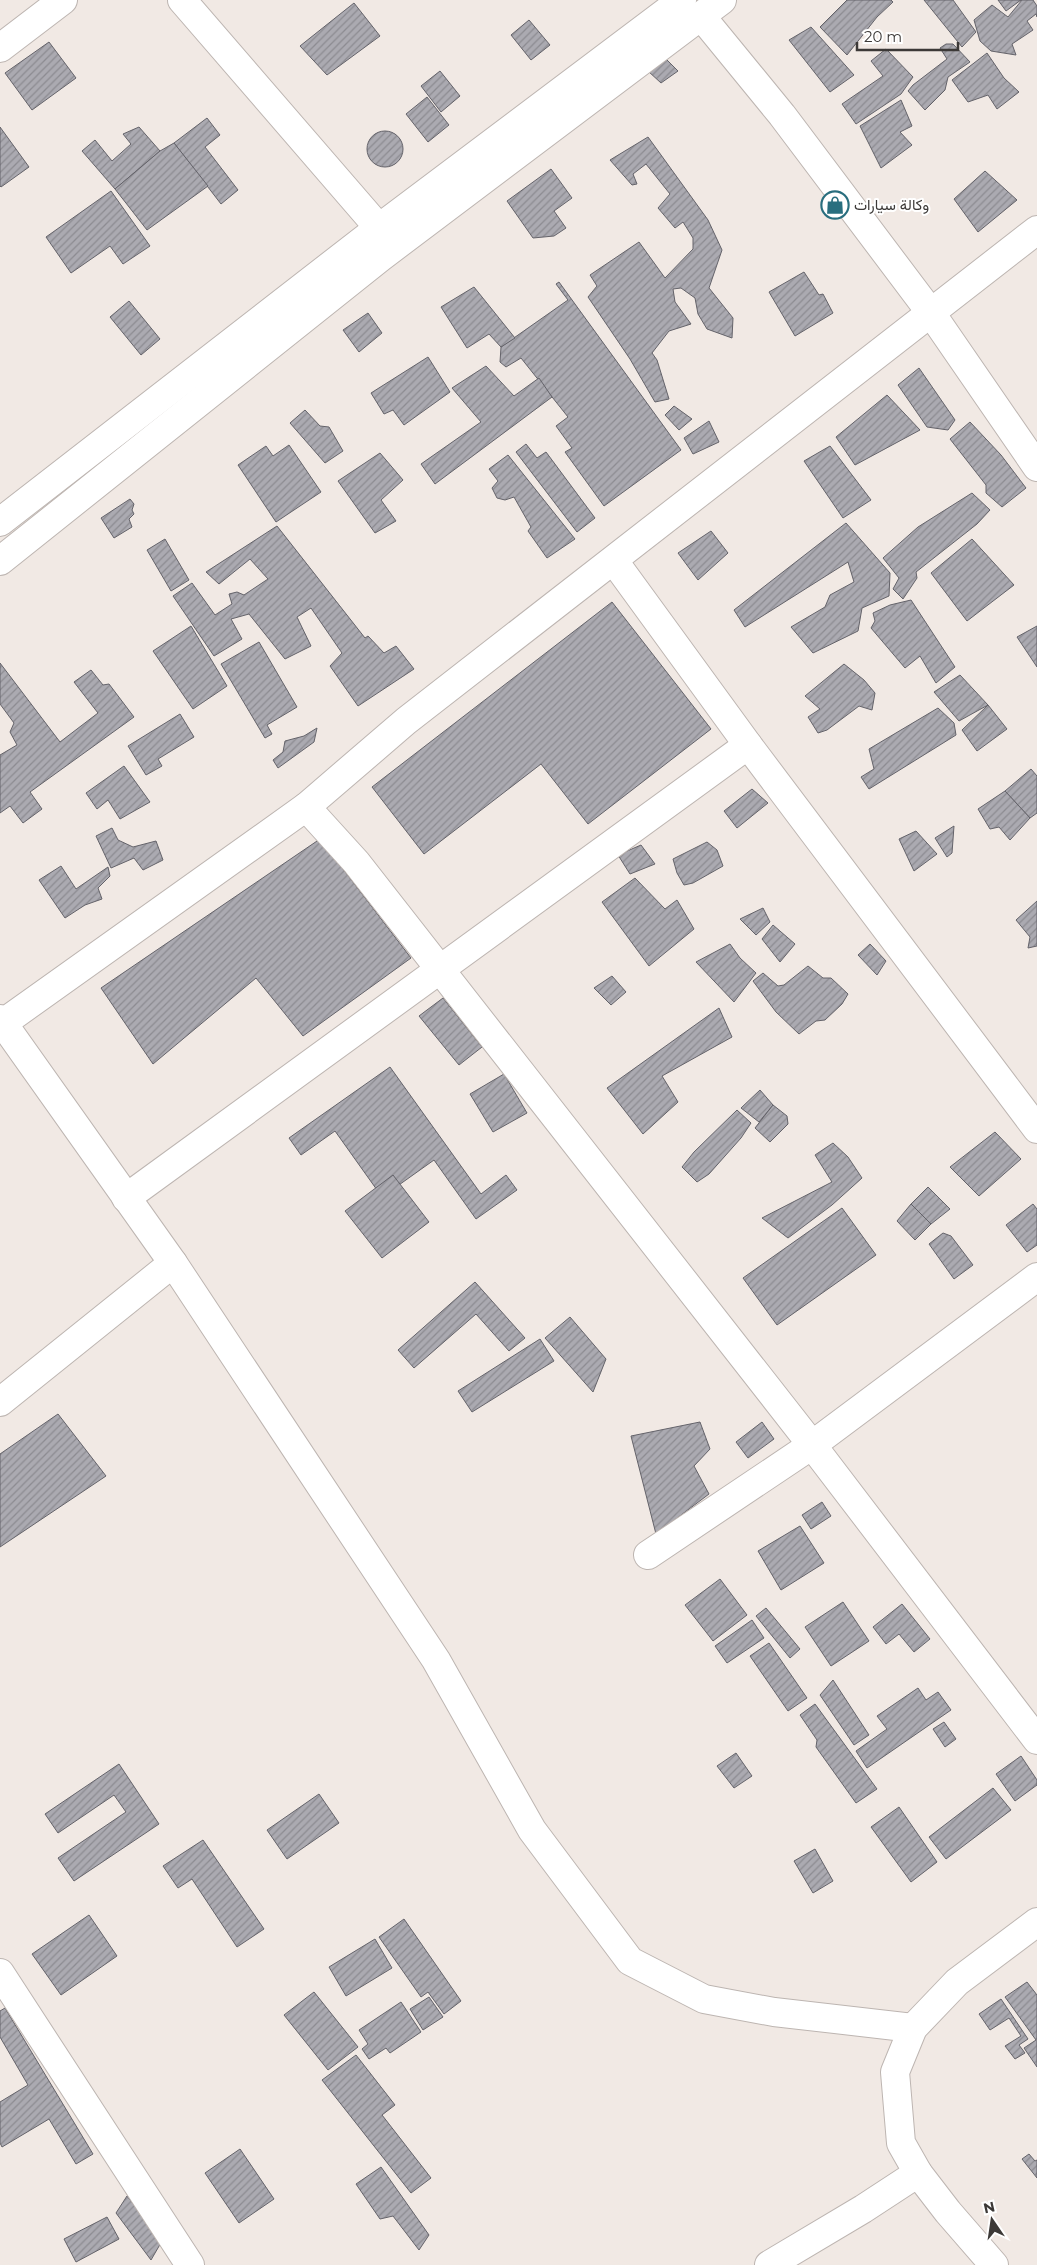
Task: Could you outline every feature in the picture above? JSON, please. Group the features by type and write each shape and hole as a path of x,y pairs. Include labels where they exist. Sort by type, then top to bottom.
{"street":[{"path":"0,48 63,0"},
{"path":"182,0 379,228"},
{"path":"0,522 379,228 692,8 722,0"},
{"path":"692,8 782,115 931,313 1037,467"},
{"path":"0,561 692,8"},
{"path":"913,2028 774,2012 704,1998 630,1961 532,1830 436,1660 173,1263 2,1021 306,807 414,715 1037,230"},
{"path":"614,561 748,745 1037,1128"},
{"path":"126,1198 748,745"},
{"path":"306,807 356,862 812,1446 1037,1740"},
{"path":"0,1402 173,1263"},
{"path":"648,1555 812,1446 1037,1277"},
{"path":"994,2265 948,2212 918,2173 901,2143 895,2072 913,2028 957,1982 1037,1922"},
{"path":"0,1973 190,2265"},
{"path":"769,2265 862,2210 918,2173"}],"building":[{"path":"847,0 891,0 893,2 877,17 847,55 820,27"},
{"path":"924,0 953,0 976,32 962,47"},
{"path":"998,0 1021,0 1006,11"},
{"path":"1022,0 1033,0 1037,6 1037,17 1036,14 1027,21 1033,30 1012,44 1016,55 991,51 980,41 974,20 992,5 1008,17"},
{"path":"354,3 380,36 327,75 300,46"},
{"path":"529,20 550,45 531,60 511,35"},
{"path":"811,27 854,75 830,92 789,40"},
{"path":"49,42 76,78 32,110 5,73"},
{"path":"946,44 953,44 970,62 948,77 945,90 925,110 908,91 947,59 940,48"},
{"path":"886,49 913,77 901,94 856,124 842,104 883,76 871,61"},
{"path":"987,53 1004,78 1019,92 997,109 988,95 968,102 952,80"},
{"path":"665,58 678,71 661,83 648,71"},
{"path":"440,71 460,96 441,112 421,86"},
{"path":"427,97 449,125 428,142 406,114"},
{"path":"901,100 912,126 900,132 912,145 881,168 860,126"},
{"path":"207,118 220,135 205,147 238,190 221,204 174,143"},
{"path":"0,127 29,167 1,187 0,186"},
{"path":"139,127 160,151 115,189 82,151 95,140 112,161 131,144 123,134"},
{"path":"385,131 392,132 398,136 402,142 402,156 398,162 392,166 385,167 378,166 372,162 368,156 367,149 368,142 372,136 378,132"},
{"path":"648,137 708,220 722,250 709,288 733,318 732,338 707,329 698,314 695,298 681,288 673,289 675,302 691,324 669,331 652,353 657,360 669,399 655,402 630,359 588,297 597,286 590,275 639,242 665,278 693,249 693,238 683,222 675,228 658,208 670,194 646,164 633,174 637,184 632,185 610,160"},
{"path":"174,143 208,186 147,230 115,189 160,151"},
{"path":"551,169 572,198 554,211 566,228 554,236 533,238 507,201"},
{"path":"985,171 1017,200 978,232 954,199"},
{"path":"111,191 150,246 123,264 110,246 71,273 46,237"},
{"path":"804,272 819,295 823,294 833,313 795,336 769,292"},
{"path":"559,282 681,450 604,506 565,452 572,448 556,426 568,417 521,358 506,367 500,362 501,347 568,300 556,284"},
{"path":"474,287 515,338 501,347 489,334 467,348 441,307"},
{"path":"129,301 160,339 141,355 110,317"},
{"path":"368,313 382,333 359,352 343,330"},
{"path":"428,357 450,392 404,425 393,410 384,414 371,393"},
{"path":"486,366 514,396 539,378 552,397 435,484 421,464 481,422 452,388"},
{"path":"919,368 955,420 948,430 927,427 898,385"},
{"path":"887,395 920,430 855,465 836,437"},
{"path":"674,406 692,419 679,430 665,415"},
{"path":"305,410 320,426 329,427 343,451 325,463 290,423"},
{"path":"709,421 719,442 693,454 684,438"},
{"path":"970,422 1001,455 1026,488 1002,507 986,493 986,485 950,439"},
{"path":"526,444 537,458 546,452 595,518 577,532 516,452"},
{"path":"289,445 321,492 276,522 238,465 266,446 273,456"},
{"path":"830,446 871,500 843,518 804,461"},
{"path":"380,453 403,480 381,500 396,521 375,533 338,481"},
{"path":"508,455 575,539 547,558 528,531 531,527 514,497 505,500 497,498 492,488 498,481 489,469"},
{"path":"972,493 990,510 977,524 916,572 917,578 903,599 893,589 899,578 883,558 918,527"},
{"path":"130,499 134,504 132,510 134,514 129,519 132,527 114,538 101,518"},
{"path":"846,523 890,573 889,596 862,608 858,631 813,653 791,627 825,607 830,595 854,582 848,562 745,627 734,610"},
{"path":"277,526 365,638 368,636 384,653 396,646 414,669 358,706 330,666 342,653 311,608 297,617 311,646 285,659 249,614 231,619 242,639 214,656 173,596 192,583 215,615 232,604 229,594 237,592 244,595 268,579 250,559 219,584 206,572"},
{"path":"711,531 728,553 698,580 678,553"},
{"path":"165,539 189,580 171,591 147,550"},
{"path":"972,539 1014,585 967,621 931,573"},
{"path":"911,600 955,667 936,683 920,656 905,668 871,628 875,621 873,613 890,605"},
{"path":"612,602 711,729 588,824 541,764 424,854 372,787"},
{"path":"191,626 227,686 193,709 153,651"},
{"path":"1037,626 1037,667 1017,637"},
{"path":"259,642 297,707 267,725 272,734 265,738 221,664"},
{"path":"0,663 60,742 98,713 74,682 91,670 103,685 109,684 134,717 30,792 42,809 23,823 10,806 0,813 0,755 17,745 10,732 14,723 0,704"},
{"path":"844,664 864,680 875,693 872,710 859,706 827,730 818,733 808,717 820,709 805,696"},
{"path":"960,675 988,705 959,721 934,692"},
{"path":"988,705 1007,729 977,751 962,730"},
{"path":"938,708 954,723 956,735 869,789 861,777 874,769 869,749"},
{"path":"180,714 194,737 158,759 162,766 146,775 128,746"},
{"path":"317,728 314,742 278,768 273,760 283,752 285,741 304,736"},
{"path":"124,766 150,802 120,819 108,800 97,809 86,793"},
{"path":"1031,769 1037,776 1037,813 1030,818 1005,791"},
{"path":"752,789 768,803 737,828 724,811"},
{"path":"1005,791 1030,818 1010,840 999,827 990,829 978,809"},
{"path":"954,826 952,853 947,857 935,838"},
{"path":"112,828 118,840 133,847 156,841 163,860 143,870 134,858 111,868 96,836"},
{"path":"916,831 937,854 914,871 899,839"},
{"path":"320,839 411,958 303,1036 256,978 153,1064 101,988"},
{"path":"707,842 717,850 723,866 693,883 684,885 677,873 673,859"},
{"path":"641,845 655,864 630,874 618,855"},
{"path":"61,866 76,889 108,867 110,876 98,888 102,899 85,905 65,918 39,880"},
{"path":"635,878 665,909 677,900 694,929 649,966 602,902"},
{"path":"1037,901 1037,946 1028,948 1030,937 1016,920"},
{"path":"763,908 770,922 756,935 740,919"},
{"path":"773,925 795,944 780,962 762,939"},
{"path":"730,944 740,958 756,973 734,1002 696,962"},
{"path":"870,944 886,961 877,975 858,955"},
{"path":"808,966 823,978 831,978 848,994 842,1004 825,1020 816,1021 799,1034 776,1012 753,981 763,973 778,986 784,985"},
{"path":"612,976 626,992 611,1005 594,988"},
{"path":"443,998 482,1047 459,1065 419,1016"},
{"path":"719,1008 732,1037 662,1076 678,1102 643,1134 607,1088"},
{"path":"390,1067 481,1194 506,1175 517,1190 476,1219 434,1160 382,1197 335,1131 301,1155 289,1138"},
{"path":"504,1074 527,1113 493,1132 470,1094"},
{"path":"760,1090 773,1105 759,1122 741,1108"},
{"path":"773,1105 787,1116 788,1124 770,1142 755,1128"},
{"path":"737,1110 751,1123 741,1138 709,1174 697,1182 682,1167 694,1152"},
{"path":"995,1132 1021,1159 979,1196 950,1167"},
{"path":"833,1143 848,1157 862,1178 832,1205 788,1238 762,1218 832,1182 815,1155"},
{"path":"393,1175 429,1222 382,1258 345,1211"},
{"path":"928,1187 950,1209 931,1224 911,1204"},
{"path":"911,1204 931,1224 915,1240 897,1221"},
{"path":"1033,1204 1037,1209 1037,1245 1027,1252 1006,1225"},
{"path":"842,1208 876,1255 777,1325 743,1278"},
{"path":"943,1233 951,1236 973,1265 954,1279 929,1244"},
{"path":"475,1282 525,1338 509,1351 476,1314 414,1368 398,1350"},
{"path":"570,1317 606,1359 593,1392 545,1338"},
{"path":"540,1339 554,1361 472,1412 458,1391"},
{"path":"58,1414 106,1476 0,1547 0,1454"},
{"path":"700,1422 710,1449 694,1466 709,1494 656,1534 631,1436"},
{"path":"762,1422 774,1439 748,1458 736,1442"},
{"path":"822,1502 831,1516 811,1529 802,1515"},
{"path":"800,1526 824,1563 781,1590 758,1551"},
{"path":"720,1579 747,1615 713,1641 685,1605"},
{"path":"843,1602 869,1641 831,1666 805,1627"},
{"path":"902,1604 930,1639 914,1652 899,1634 886,1644 873,1627"},
{"path":"766,1608 800,1649 790,1658 756,1616"},
{"path":"752,1620 764,1638 727,1663 715,1646"},
{"path":"769,1643 807,1698 788,1711 750,1656"},
{"path":"833,1680 869,1735 854,1745 820,1695"},
{"path":"918,1688 926,1700 938,1692 951,1710 867,1768 856,1751 887,1729 877,1716"},
{"path":"815,1704 877,1789 856,1803 816,1747 817,1740 800,1715"},
{"path":"944,1722 956,1739 945,1747 933,1729"},
{"path":"736,1753 752,1776 734,1788 717,1766"},
{"path":"1021,1756 1037,1780 1037,1785 1015,1801 996,1774"},
{"path":"119,1764 159,1824 74,1881 58,1858 126,1812 114,1795 58,1833 45,1814"},
{"path":"993,1788 1011,1810 946,1859 929,1837"},
{"path":"319,1794 339,1823 287,1859 267,1830"},
{"path":"899,1807 937,1862 911,1882 871,1827"},
{"path":"203,1840 264,1929 237,1947 192,1879 178,1888 163,1866"},
{"path":"815,1849 833,1881 813,1893 794,1861"},
{"path":"89,1915 117,1956 61,1995 32,1954"},
{"path":"404,1919 461,2001 444,2014 428,1992 421,1997 379,1937"},
{"path":"375,1939 392,1968 346,1996 329,1967"},
{"path":"1027,1982 1037,1995 1037,2067 1024,2048 1036,2040 1005,1997"},
{"path":"314,1992 358,2047 328,2070 284,2015"},
{"path":"429,1997 443,2017 423,2030 410,2009"},
{"path":"1001,1999 1028,2039 1019,2045 1025,2053 1015,2059 1005,2046 1021,2036 1009,2018 990,2030 979,2014"},
{"path":"401,2002 421,2032 390,2053 386,2048 369,2059 362,2049 368,2044 359,2030"},
{"path":"5,2008 93,2154 76,2164 49,2119 2,2147 0,2143 0,2102 28,2085 0,2037 0,2011"},
{"path":"356,2055 395,2105 382,2115 431,2178 411,2193 322,2080"},
{"path":"240,2149 274,2199 239,2223 205,2173"},
{"path":"1029,2154 1035,2161 1037,2160 1037,2178 1022,2159"},
{"path":"381,2167 429,2235 419,2250 393,2216 380,2219 356,2184"},
{"path":"127,2196 162,2241 151,2260 116,2213"},
{"path":"107,2217 119,2239 76,2262 64,2239"}],"place":[{"name":"وكالة سيارات","path":"835,205"}]}
